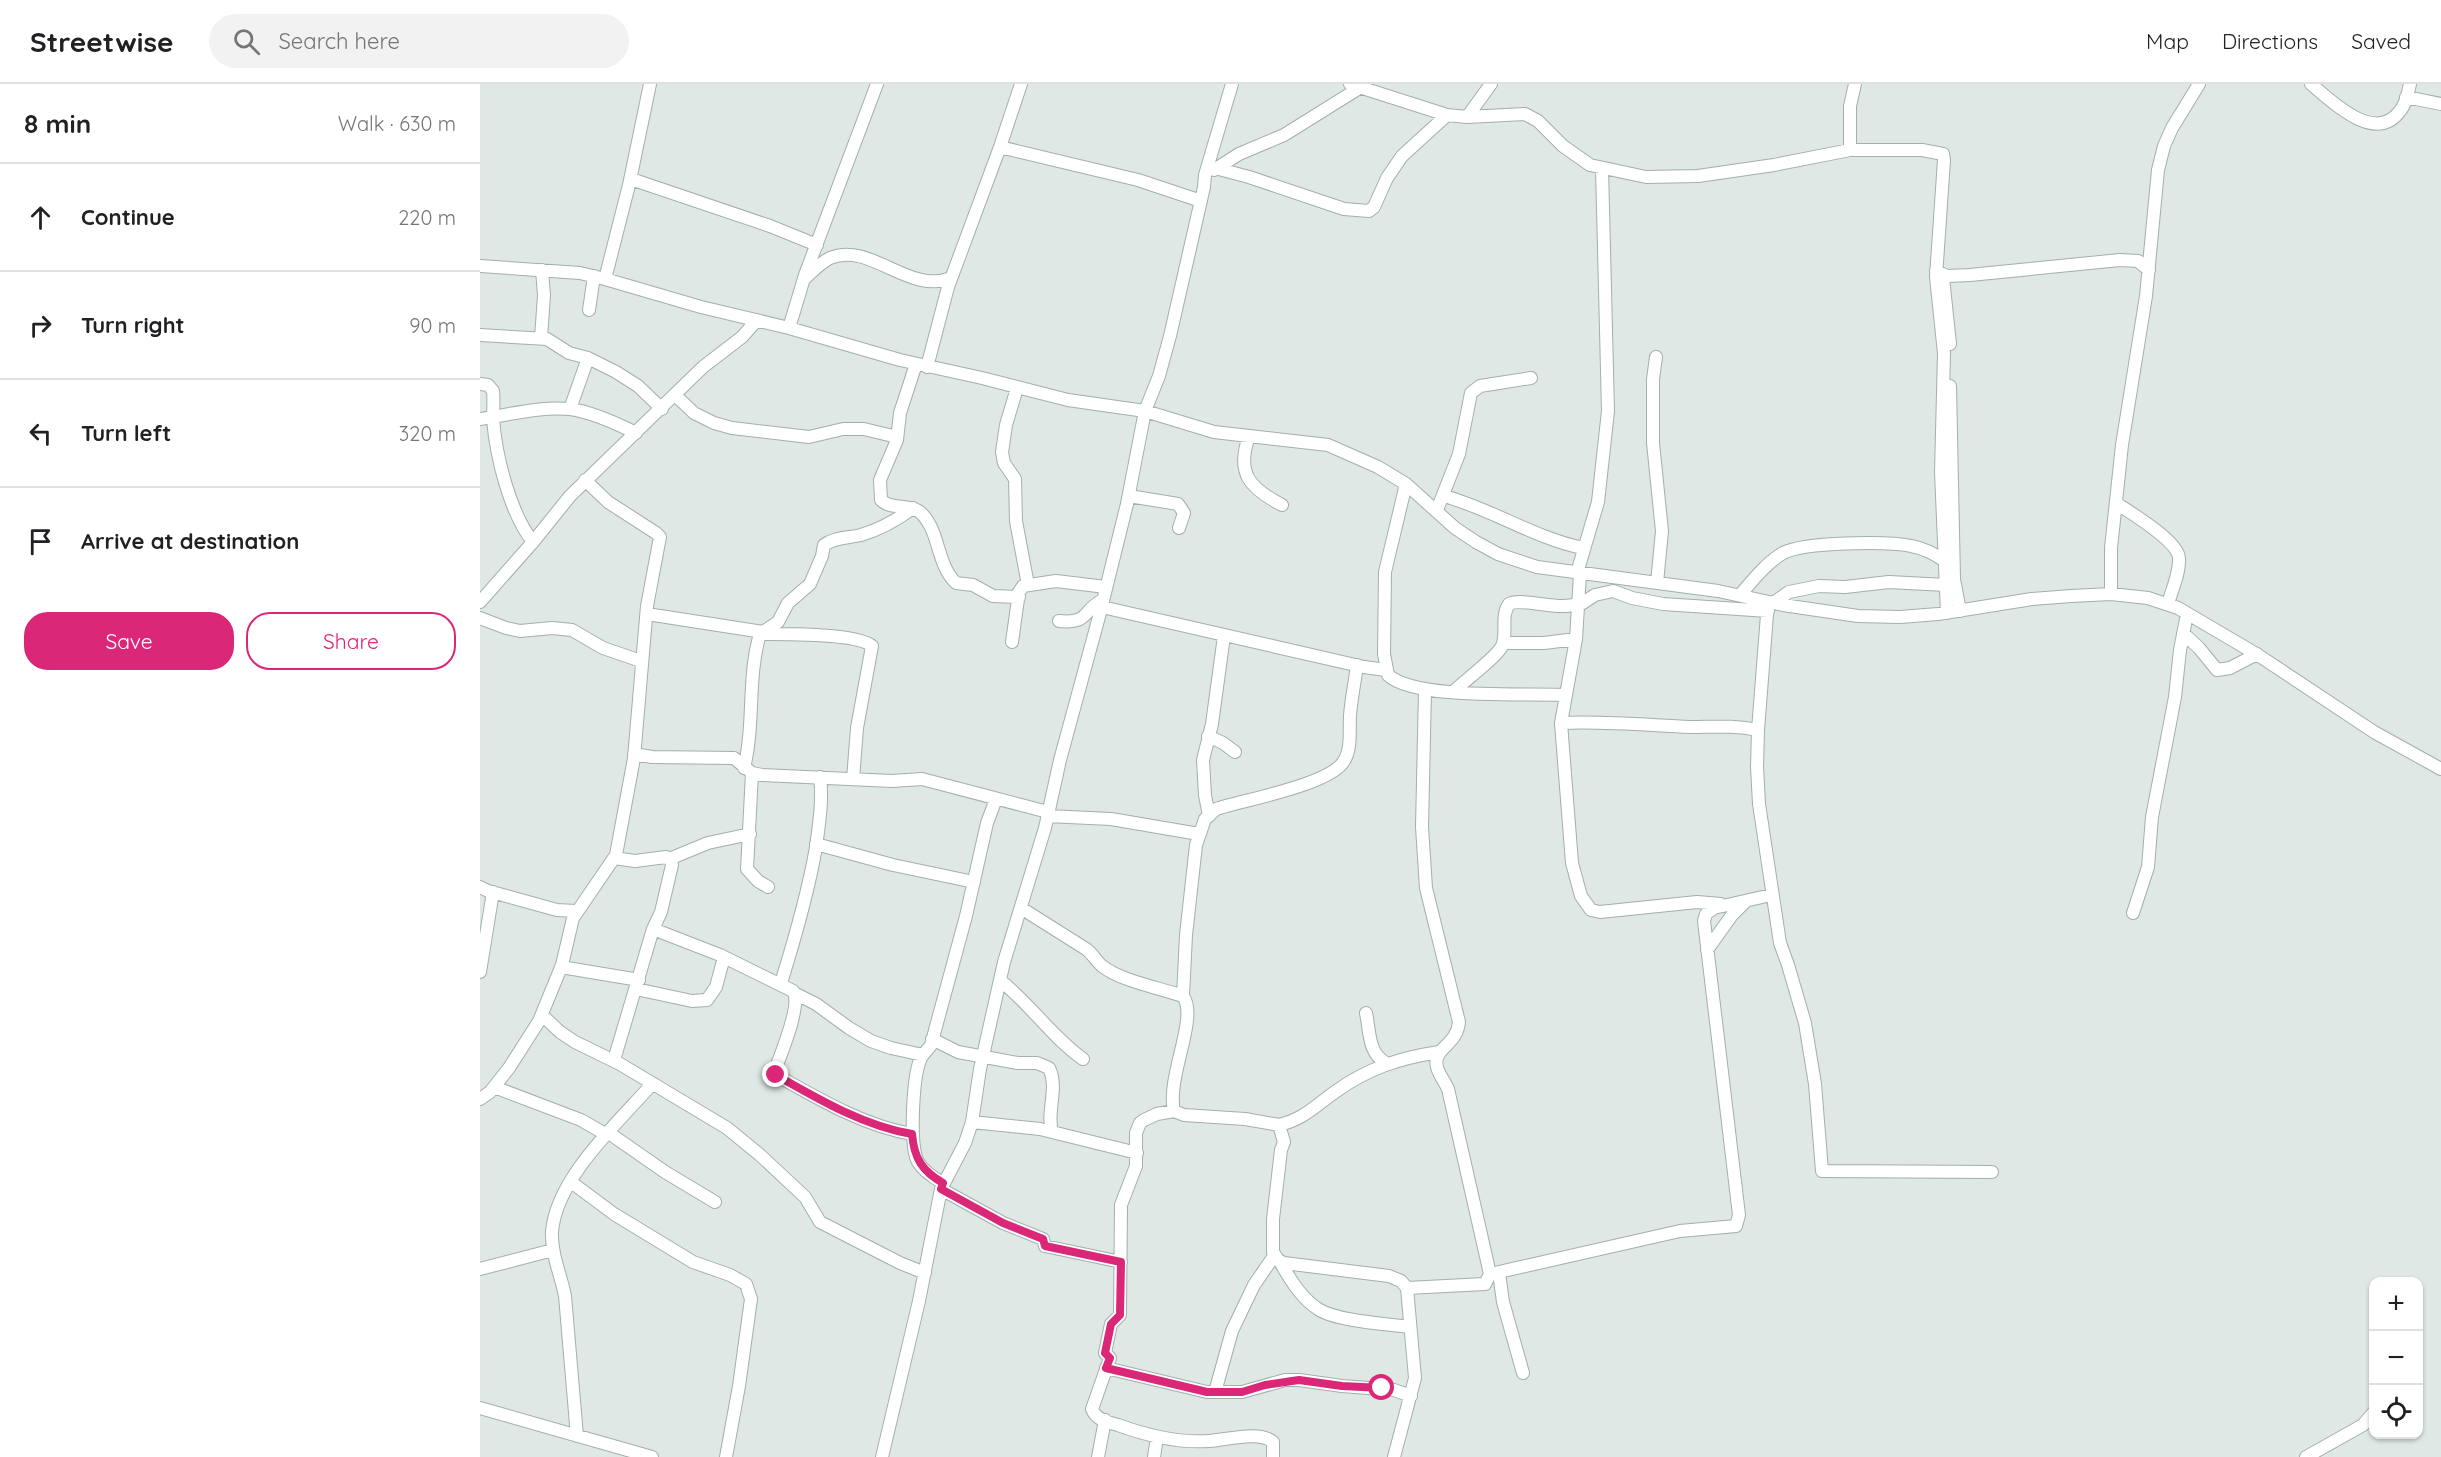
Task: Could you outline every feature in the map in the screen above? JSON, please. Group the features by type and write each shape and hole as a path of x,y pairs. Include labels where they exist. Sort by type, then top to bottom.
{"street":[{"path":"589,310 631,179 650,84"},
{"path":"789,328 803,280 877,84"},
{"path":"1019,597 993,596 973,585 956,583 942,559 931,527 924,516 913,508 884,504 881,500 880,480 897,437 900,413 921,365 1000,147 1020,84"},
{"path":"882,1457 925,1273 942,1186 965,1143 972,1122 1004,962 1048,814 1060,760 1103,604 1129,496 1145,411 1162,366 1201,201 1232,84"},
{"path":"1467,117 1491,84"},
{"path":"1850,150 1850,106 1856,84"},
{"path":"2111,594 2112,548 2122,445 2149,270 2158,170 2164,146 2172,128 2199,84"},
{"path":"2311,84 2353,118 2369,122 2382,122 2395,117 2401,110 2410,84"},
{"path":"1210,172 1239,154 1284,135 1355,86 1447,115 1467,117 1525,114 1544,126 1577,157 1602,168 1646,177 1698,176 1774,165 1850,150 1922,150 1943,154 1939,273 1944,353 1941,472 1946,585 1953,612"},
{"path":"2406,97 2441,104"},
{"path":"1210,172 1250,177 1344,209 1369,211 1374,207 1387,178 1402,156 1447,115"},
{"path":"1000,147 1138,180 1201,201"},
{"path":"1602,168 1608,411 1600,466 1599,502 1583,548 1575,639 1561,723 1572,863 1581,896 1591,910 1600,912 1697,902 1716,902 1725,905"},
{"path":"631,179 770,226 817,245"},
{"path":"803,280 827,260 843,255 870,260 926,282 940,282 951,278"},
{"path":"1939,273 1997,273 2120,260 2138,261 2149,270"},
{"path":"480,266 600,277 701,308 789,328 921,365 1080,403 1145,411 1214,432 1328,445 1378,467 1406,484 1455,528 1498,554 1537,567 1740,595 1770,605"},
{"path":"540,338 544,295 542,270"},
{"path":"1939,273 1950,327 1953,612"},
{"path":"480,602 585,480 676,396 703,367 742,337 757,320"},
{"path":"480,335 540,338 552,341 569,353 588,358 616,372 638,386 662,409"},
{"path":"1656,357 1653,380 1653,443 1662,531 1657,583"},
{"path":"570,409 588,358"},
{"path":"1437,510 1461,447 1471,393 1480,386 1531,378"},
{"path":"480,384 488,385 493,391 493,417 501,462 515,511 524,531 533,542"},
{"path":"1017,388 1006,425 1002,452 1004,463 1015,479 1016,521 1028,585"},
{"path":"676,396 694,413 714,423 732,428 808,437 843,429 864,429 897,437"},
{"path":"480,419 551,409 570,409 614,423 636,433"},
{"path":"1249,436 1242,462 1245,473 1264,496 1282,505"},
{"path":"480,1099 494,1087 509,1068 542,1015 561,967 576,911 614,858 621,835 634,754 641,661 659,536 608,502 585,480"},
{"path":"1386,670 1383,621 1385,572 1406,484"},
{"path":"1129,496 1178,504 1184,513 1179,528"},
{"path":"1443,496 1468,503 1552,541 1583,548"},
{"path":"2116,503 2177,548 2179,559 2177,574 2168,604"},
{"path":"768,887 758,881 747,869 750,834 748,752 755,668 761,633 778,622 788,603 810,584 824,545 831,540 876,530 895,522 913,508"},
{"path":"1740,595 1771,561 1783,553 1807,545 1904,545 1924,549 1945,561"},
{"path":"1012,642 1020,588 1056,581 1106,587"},
{"path":"1770,605 1790,592 1819,586 1889,582 1946,585"},
{"path":"1453,692 1471,674 1493,658 1503,643 1506,609 1512,602 1556,608 1578,605 1595,595 1613,591 1632,598 1663,604 1770,605 1858,616 1900,617 1953,612 2032,599 2111,594 2148,598 2168,604 2187,614 2257,654 2374,732 2441,769"},
{"path":"1059,621 1081,620 1096,604 1103,604 1224,636 1386,670 1396,681 1425,690 1565,695"},
{"path":"1770,605 1758,730 1759,804 1780,943 1805,1023 1815,1084 1822,1171 1992,1172"},
{"path":"647,614 761,633 863,640 872,646 856,728 853,779"},
{"path":"2133,913 2148,867 2152,817 2175,697 2187,614"},
{"path":"480,618 520,631 552,628 572,630 603,648 641,661"},
{"path":"2183,633 2217,670 2230,668 2257,654"},
{"path":"1209,816 1203,760 1222,663 1224,636"},
{"path":"1503,643 1544,643 1575,639"},
{"path":"1174,1111 1171,1089 1189,1014 1187,1000 1184,996 1187,917 1199,834 1205,819 1216,809 1305,784 1331,772 1344,762 1349,749 1350,714 1357,665"},
{"path":"1273,1457 1273,1442 1268,1438 1241,1437 1191,1442 1158,1437 1096,1417 1092,1409 1110,1358 1105,1353 1111,1324 1120,1315 1121,1203 1130,1184 1137,1153 1136,1133 1140,1123 1151,1116 1174,1111 1184,1115 1245,1119 1279,1125 1300,1119 1365,1072 1386,1063 1439,1052 1456,1036 1459,1022 1426,888 1422,827 1425,690"},
{"path":"1561,723 1619,722 1691,727 1724,725 1758,730"},
{"path":"1208,736 1223,742 1235,752"},
{"path":"634,754 734,758 748,770 820,777 892,782 922,779 1048,814 1111,819 1199,834"},
{"path":"781,983 803,910 816,844 822,798 820,777"},
{"path":"996,800 987,823 974,882 932,1039 928,1050 922,1055 916,1079 912,1134 918,1161 942,1186 1003,1223 1043,1239 1045,1246 1121,1262"},
{"path":"614,858 635,861 666,857 669,859 708,843 750,834"},
{"path":"816,844 893,865 974,882"},
{"path":"614,1060 653,928 661,912 672,865 669,859"},
{"path":"480,887 557,910 576,911"},
{"path":"480,972 493,892"},
{"path":"1407,1288 1485,1284 1495,1274 1680,1231 1736,1226 1739,1215 1704,930 1706,914 1710,910 1771,895"},
{"path":"1707,950 1732,915 1748,900"},
{"path":"1021,908 1095,955 1102,966 1123,976 1184,996"},
{"path":"653,928 781,983 871,1041 922,1055"},
{"path":"561,967 638,985 682,1000 707,1000 716,987 724,957"},
{"path":"1001,981 1022,998 1059,1041 1083,1059"},
{"path":"796,994 794,1011 775,1070 776,1075 839,1108 894,1131 912,1134"},
{"path":"1366,1013 1372,1049 1375,1056 1386,1063"},
{"path":"542,1015 574,1042 614,1060 704,1113 748,1145 805,1197 820,1222 900,1263 925,1273"},
{"path":"932,1039 958,1052 984,1055 1010,1062 1037,1063 1049,1068 1053,1087 1049,1113 1052,1132"},
{"path":"1439,1052 1437,1067 1448,1089 1523,1373"},
{"path":"577,1436 565,1296 553,1250 554,1221 558,1206 590,1152 652,1084"},
{"path":"494,1087 581,1120 608,1134 715,1202"},
{"path":"972,1122 1018,1125 1137,1153"},
{"path":"1279,1125 1284,1142 1281,1150 1273,1219 1277,1259 1295,1286 1318,1310 1331,1315 1410,1328"},
{"path":"572,1182 614,1214 693,1262 730,1275 749,1288 751,1299 726,1457"},
{"path":"480,1269 553,1250"},
{"path":"1277,1259 1389,1276 1401,1281 1407,1288 1415,1372 1411,1396 1394,1457"},
{"path":"1215,1392 1232,1331 1254,1285 1277,1259"},
{"path":"1106,1368 1215,1392 1242,1392 1265,1385 1299,1380 1394,1390 1411,1396"},
{"path":"480,1408 652,1457"},
{"path":"2306,1457 2363,1425 2369,1417"},
{"path":"1098,1457 1105,1420"},
{"path":"1154,1457 1158,1437"}],"route":[{"path":"776,1075 822,1101 894,1131 912,1134 918,1161 930,1176 943,1183 941,1189 1003,1223 1043,1239 1045,1246 1121,1262 1120,1315 1111,1324 1105,1353 1110,1358 1106,1368 1140,1377 1182,1384 1207,1392 1242,1392 1285,1380 1382,1388"}]}
